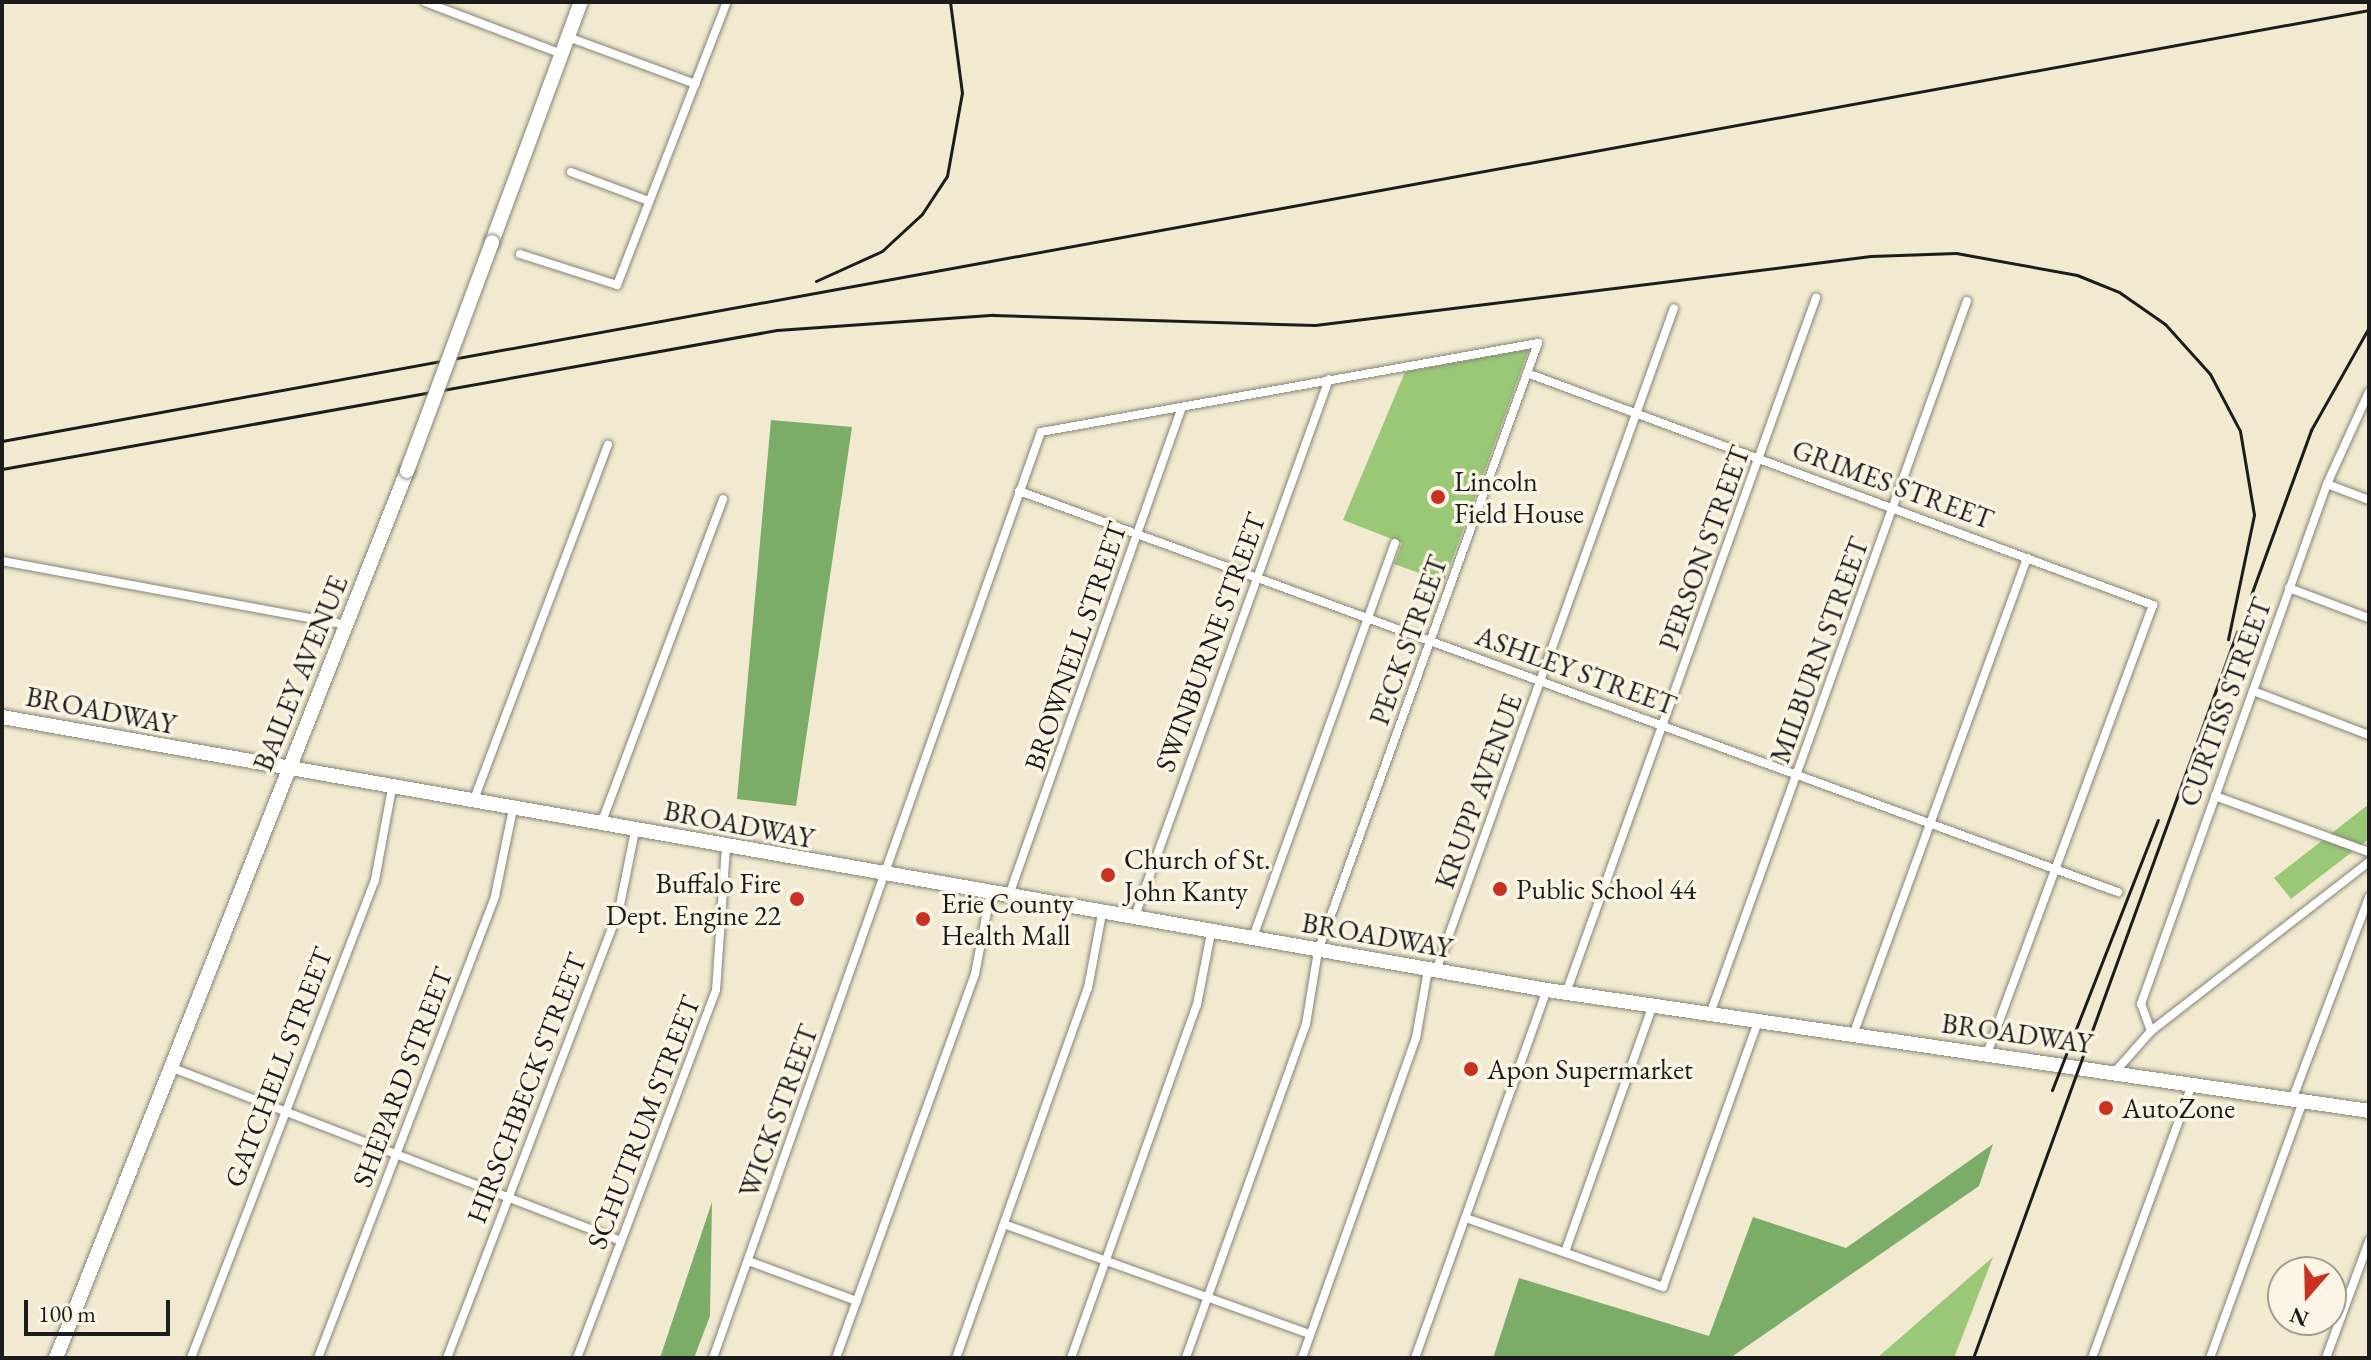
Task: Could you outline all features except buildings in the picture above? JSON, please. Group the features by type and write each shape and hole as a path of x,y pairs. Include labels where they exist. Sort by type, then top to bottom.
{"main road":[{"name":"BAILEY AVENUE","path":"56,1358 348,625 581,2"},
{"name":"BROADWAY","path":"2,717 289,772 513,809 879,877 1547,990 2369,1111"}],"street":[{"path":"425,2 562,54"},
{"path":"520,254 597,282 617,285 727,2"},
{"path":"568,37 696,84"},
{"path":"571,172 649,201"},
{"name":"PERSON STREET","path":"1566,993 1816,298"},
{"name":"MILBURN STREET","path":"1710,1014 1967,301"},
{"name":"KRUPP AVENUE","path":"1302,1358 1416,1038 1432,970 1541,680 1674,308"},
{"name":"PECK STREET","path":"1186,1358 1306,1024 1318,951 1538,343 1329,379"},
{"name":"GRIMES STREET","path":"1527,373 2153,605 2055,868"},
{"path":"1182,407 1329,379"},
{"name":"SWINBURNE STREET","path":"1134,920 1329,379"},
{"name":"CURTISS STREET","path":"2151,1031 2141,1004 2327,484 2369,392"},
{"name":"WICK STREET","path":"713,1358 859,953 879,877 1041,432 1182,407"},
{"name":"BROWNELL STREET","path":"1008,899 1182,407"},
{"path":"473,802 608,445"},
{"path":"2327,484 2369,500"},
{"name":"ASHLEY STREET","path":"1019,491 2118,892"},
{"path":"601,825 723,499"},
{"path":"1252,940 1395,543"},
{"path":"1853,1035 2027,558"},
{"path":"2,561 348,625"},
{"path":"2289,588 2369,618"},
{"path":"2253,691 2369,735"},
{"name":"GATCHELL STREET","path":"191,1358 375,880 392,788"},
{"path":"2215,796 2369,852"},
{"name":"SHEPARD STREET","path":"318,1358 495,896 513,809"},
{"name":"HIRSCHBECK STREET","path":"447,1358 619,910 635,831"},
{"name":"SCHUTRUM STREET","path":"577,1358 716,990 726,847"},
{"path":"2114,1073 2151,1031 2369,862"},
{"path":"1987,1054 2055,868"},
{"path":"836,1358 975,974 990,896"},
{"path":"2210,1358 2369,897"},
{"path":"956,1358 1088,988 1102,914"},
{"path":"1071,1358 1197,1005 1211,933"},
{"path":"1415,1358 1547,990"},
{"path":"1565,1252 1653,1005"},
{"path":"1466,1218 1663,1287 1758,1021"},
{"path":"170,1067 621,1241"},
{"path":"2092,1358 2192,1085"},
{"path":"1004,1224 1310,1334"},
{"path":"2326,1358 2369,1241"},
{"path":"748,1261 857,1301"}],"green space":[{"path":"1529,349 1444,582 1394,564 1402,543 1343,520 1405,372"},
{"path":"771,420 852,427 796,806 737,799"},
{"path":"2369,804 2369,839 2291,899 2274,878"},
{"path":"1993,1144 1979,1186 1730,1358 1493,1358 1519,1278 1709,1336 1753,1217 1846,1248"},
{"path":"712,1202 710,1316 694,1358 660,1358"},
{"path":"1993,1257 1954,1358 1877,1358"}],"railway":[{"path":"816,281 882,251 922,214 947,176 962,93 950,2"},
{"path":"2,441 2369,10"},
{"path":"2,469 777,330 993,315 1315,325 1871,256 1956,253 2077,275 2119,292 2165,324 2210,374 2240,431 2254,515 2228,639"},
{"path":"2251,595 2311,430 2369,327"},
{"path":"1973,1358 2237,632"},
{"path":"2052,1090 2158,820"}],"place":[{"name":"Lincoln Field House","path":"1438,497"},
{"name":"Church of St. John Kanty","path":"1108,875"},
{"name":"Public School 44","path":"1500,889"},
{"name":"Buffalo Fire Dept. Engine 22","path":"797,899"},
{"name":"Erie County Health Mall","path":"923,919"},
{"name":"Apon Supermarket","path":"1471,1069"},
{"name":"AutoZone","path":"2106,1108"}]}
